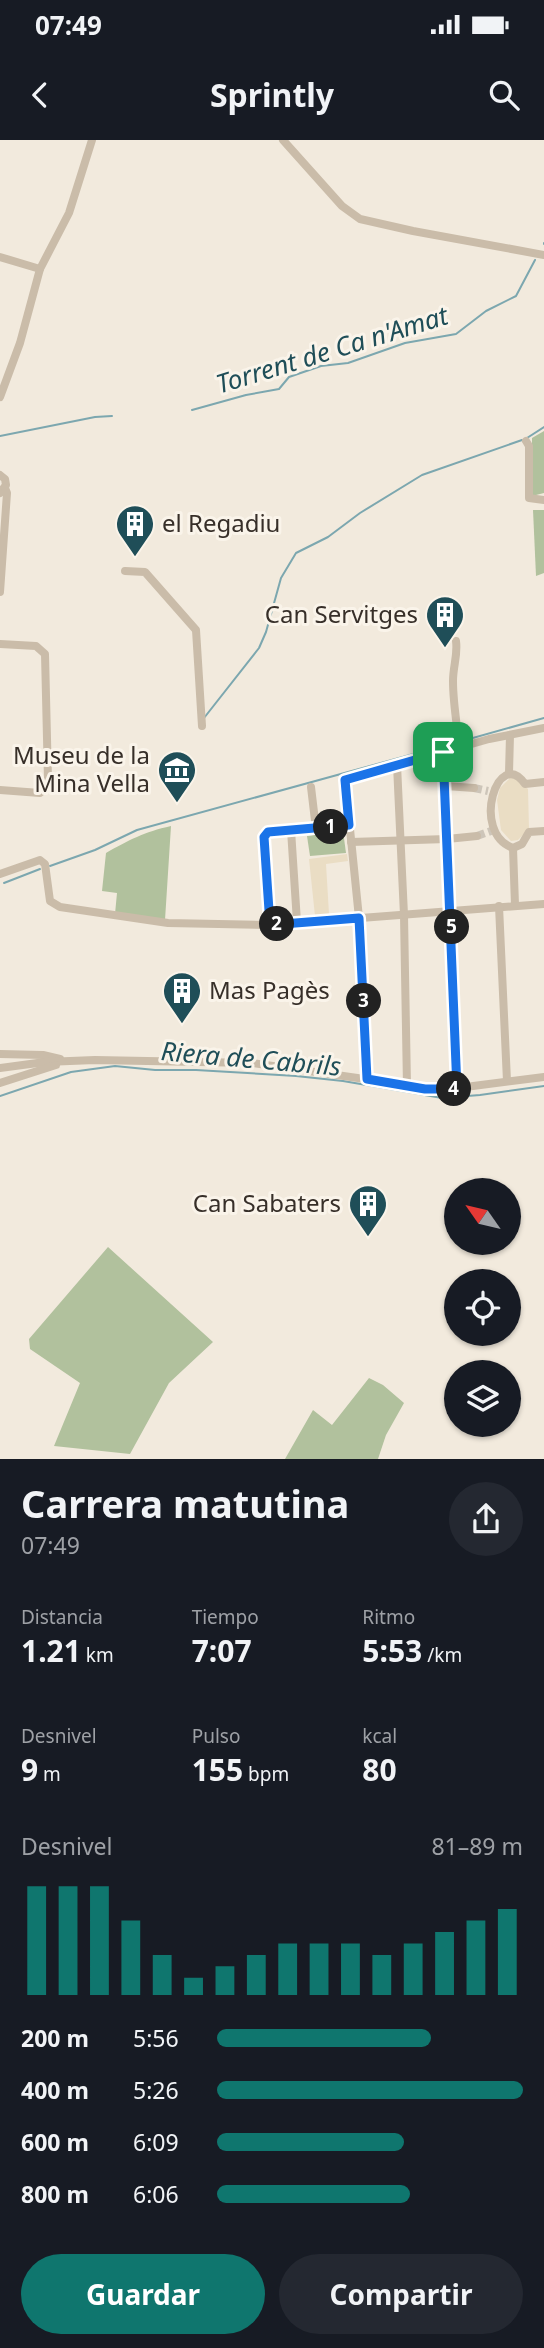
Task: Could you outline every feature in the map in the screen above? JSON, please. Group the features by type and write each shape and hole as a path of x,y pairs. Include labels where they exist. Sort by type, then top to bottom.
{"street":[{"path":"0,397 20,343 40,270 69,213 92,140"},
{"path":"283,140 342,206 360,219 544,255"},
{"path":"0,257 40,270"},
{"path":"526,441 529,446 529,498 544,500"},
{"path":"0,475 5,481 2,491 7,494 0,592"},
{"path":"0,501 5,516"},
{"path":"125,571 145,572 196,630 202,726"},
{"path":"456,641 458,656 454,663 453,680 457,727 454,733 444,739 443,752 452,910 457,1089"},
{"path":"0,644 36,646 45,653 48,780 46,788 40,793 0,790"},
{"path":"367,1079 359,918 345,780 443,752 544,728"},
{"path":"509,774 510,735"},
{"path":"397,765 404,915 407,1086"},
{"path":"513,848 503,842 495,830 490,809 493,792 503,776 509,774 522,779 525,784 544,782"},
{"path":"446,786 474,788"},
{"path":"311,787 316,829"},
{"path":"270,925 264,837 268,832 349,825"},
{"path":"291,830 297,922"},
{"path":"513,848 522,844 529,832 544,831"},
{"path":"351,842 477,836"},
{"path":"513,848 515,905"},
{"path":"0,874 40,860 46,864 50,901 53,904 168,923 270,925 544,904"},
{"path":"499,906 507,1081"},
{"path":"0,1054 43,1055 69,1061"},
{"path":"2,1067 69,1061 252,1063 407,1086 457,1089 544,1077"},
{"path":"0,1083 69,1061"}],"green space":[{"path":"544,431 544,493 532,496 532,438"},
{"path":"533,510 544,510 544,573 536,576"},
{"path":"171,826 165,920 115,914 117,893 102,891 106,853 137,837"},
{"path":"343,831 346,853 310,856 307,836"},
{"path":"108,1247 213,1342 169,1383 130,1454 54,1446 80,1383 30,1349 29,1339"},
{"path":"369,1378 383,1385 404,1403 386,1435 378,1459 285,1459 313,1410 332,1425"}],"shaded area":[{"path":"512,776 528,789 529,829 518,840 511,841 501,830 497,800 500,788"},
{"path":"347,854 348,861 326,864 329,914 315,916 309,859"}],"waterway":[{"name":"Torrent de Ca n'Amat","path":"192,410 279,389 289,377 321,366 348,363 405,343 456,334 486,311 516,296 535,260"},
{"name":"Torrent de Ca n'Amat","path":"0,436 112,416"},
{"path":"527,438 544,427"},
{"path":"204,718 259,648 281,578 296,553 328,537 360,513 422,475 522,440"},
{"path":"448,745 544,718"},
{"path":"50,866 95,850 137,830 439,747"},
{"path":"4,883 40,869"},
{"name":"Riera de Cabrils","path":"0,1096 71,1072 115,1066 296,1076 442,1098 544,1086"}],"tunnel":[{"path":"474,788 488,791"},
{"path":"477,836 491,831"}],"place":[{"name":"el Regadiu","path":"135,558"},
{"name":"Can Servitges","path":"445,649"},
{"name":"Museu de la Mina Vella","path":"177,804"},
{"name":"Mas Pagès","path":"182,1025"},
{"name":"Can Sabaters","path":"368,1238"}],"route":[{"path":"443,752 452,910 457,1089 442,1090 367,1079 359,918 270,925 264,837 268,832 349,825 345,780 443,752"}]}
